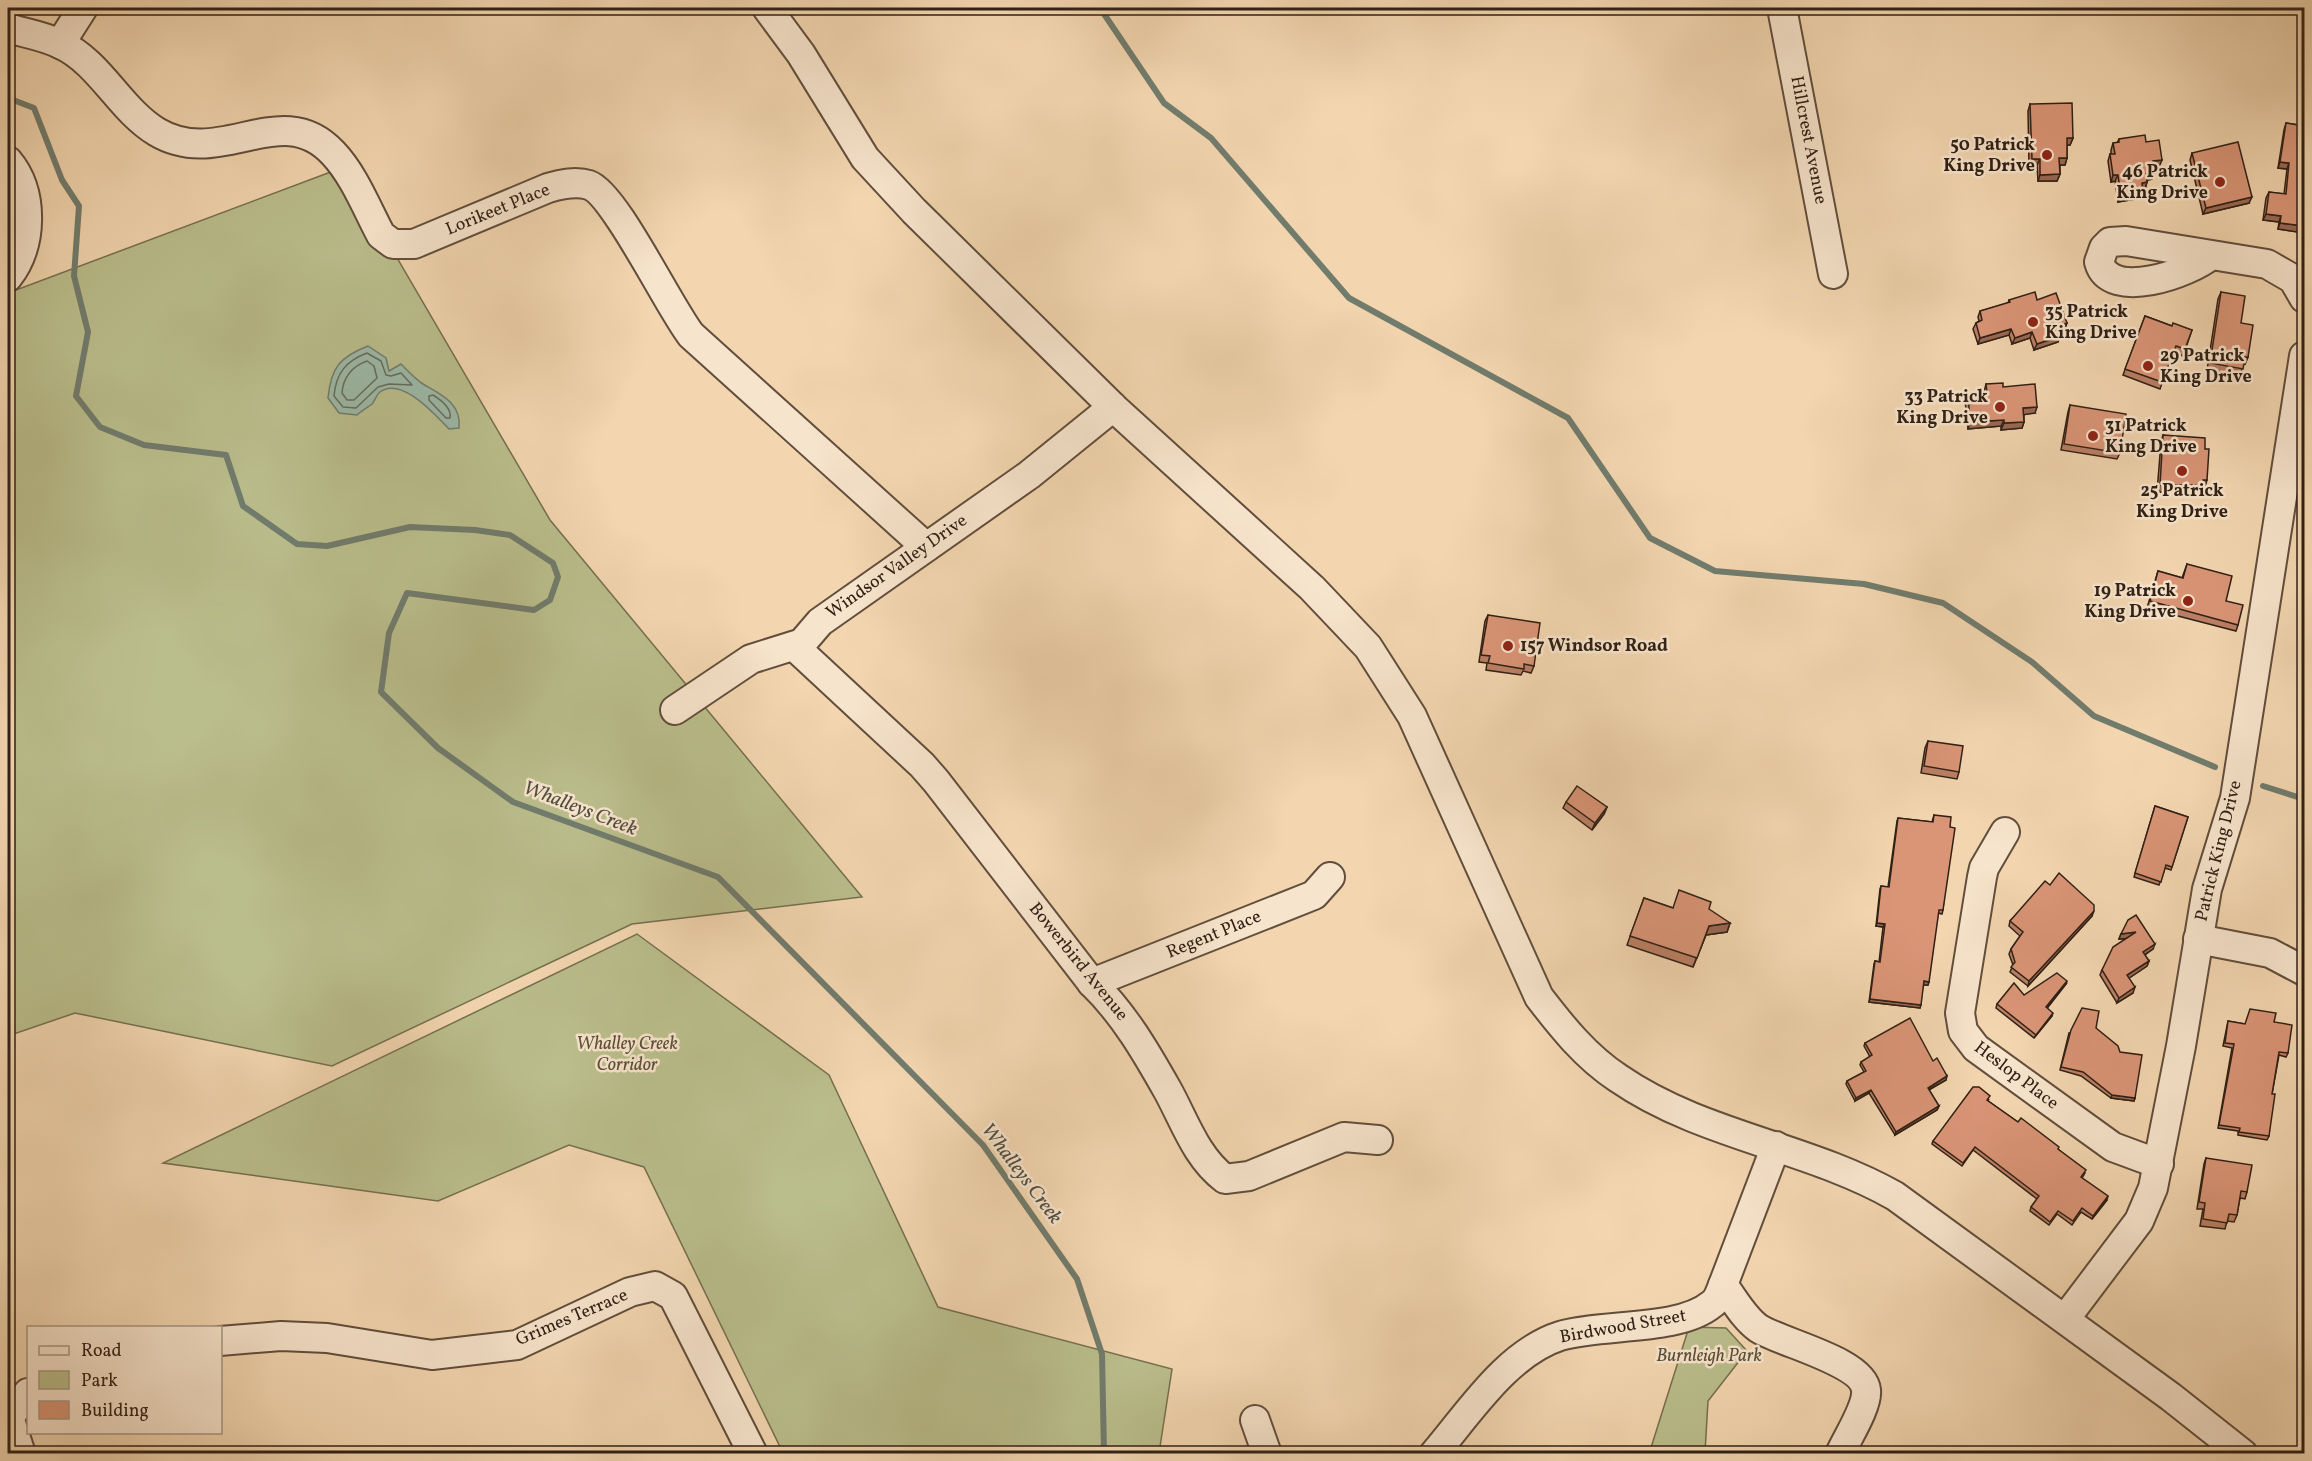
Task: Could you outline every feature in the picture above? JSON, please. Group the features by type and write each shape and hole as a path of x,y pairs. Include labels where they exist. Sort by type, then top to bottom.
{"street":[{"path":"60,44 82,8"},
{"path":"767,8 801,54 865,158 914,211 1113,407 1312,588 1368,647 1412,716 1518,956 1539,997 1564,1030 1616,1077 1651,1099 1686,1115 1849,1172 1895,1196 2171,1397 2242,1454"},
{"name":"Hillcrest Avenue","path":"1782,8 1833,274"},
{"name":"Lorikeet Place","path":"8,28 60,44 81,57 156,132 178,142 199,146 221,143 259,132 282,130 307,135 333,152 381,235 393,244 414,244 548,188 567,183 591,186 611,205 666,299 691,335 926,547"},
{"path":"8,161 23,186 27,212 21,254 8,277"},
{"path":"2211,255 2267,264 2282,270 2293,279 2304,298"},
{"name":"Patrick King Drive","path":"2065,1319 2139,1221 2147,1206 2159,1164 2207,889 2235,798 2304,356"},
{"name":"Windsor Valley Drive","path":"795,647 802,643 820,622 1029,475 1113,407"},
{"path":"675,710 751,659 766,652 795,647"},
{"name":"Bowerbird Avenue","path":"795,647 922,765 1092,983 1117,1007 1168,1092 1200,1153 1212,1169 1225,1179 1249,1176 1344,1137 1378,1140"},
{"name":"Heslop Place","path":"2006,832 1984,868 1960,1013 1963,1031 1976,1048 2113,1147 2159,1164"},
{"name":"Regent Place","path":"1092,983 1314,895 1330,877"},
{"path":"2198,939 2270,953 2304,971"},
{"path":"1785,1149 1723,1296 1758,1328 1847,1367 1862,1379 1866,1396 1840,1454"},
{"name":"Grimes Terrace","path":"222,1341 281,1336 327,1338 432,1354 517,1345 630,1292 655,1286 674,1296 753,1454"},
{"name":"Birdwood Street","path":"1434,1454 1493,1385 1527,1354 1543,1344 1575,1333 1684,1317 1723,1296"},
{"path":"21,1454 8,1417 27,1394"},
{"path":"1255,1420 1267,1454"}],"green space":[{"path":"344,167 550,520 862,897 632,924 332,1066 75,1013 8,1036 8,293"},
{"name":"Whalley Creek Corridor","path":"637,934 829,1075 938,1307 1172,1369 1159,1453 783,1453 644,1167 569,1145 438,1201 163,1163"},
{"name":"Burnleigh Park","path":"1689,1327 1726,1328 1747,1351 1708,1401 1705,1453 1649,1454"}],"water":[{"path":"368,346 386,358 389,371 401,364 420,382 448,400 457,412 459,428 449,429 427,407 408,393 398,389 389,388 380,392 372,404 357,415 339,413 328,398 335,371 350,354"}],"building":[{"name":"50 Patrick King Drive","path":"2072,103 2073,138 2067,138 2067,158 2059,158 2060,174 2040,175 2040,159 2032,159 2030,104"},
{"path":"2286,123 2304,126 2304,226 2280,223 2281,216 2266,214 2269,192 2286,194 2289,163 2280,162"},
{"path":"2145,135 2146,142 2159,140 2162,160 2153,161 2155,173 2146,174 2147,182 2142,183 2143,191 2121,195 2118,175 2113,175 2110,154 2115,154 2113,143 2119,142 2119,139"},
{"name":"46 Patrick King Drive","path":"2238,142 2252,197 2206,208 2192,153"},
{"name":"35 Patrick King Drive","path":"2035,292 2037,300 2056,293 2067,323 2057,327 2060,336 2037,344 2032,332 2015,338 2011,329 1980,338 1976,323 1982,320 1980,311"},
{"path":"2221,292 2245,296 2241,323 2253,325 2248,357 2245,357 2243,369 2210,363"},
{"name":"29 Patrick King Drive","path":"2145,316 2172,326 2173,323 2192,330 2185,349 2176,346 2162,382 2125,369"},
{"name":"33 Patrick King Drive","path":"2003,383 2003,387 2035,384 2037,407 2023,408 2024,422 2004,423 2004,420 1970,422 1968,394 1987,392 1986,384"},
{"name":"31 Patrick King Drive","path":"2070,405 2126,414 2120,453 2064,444"},
{"name":"25 Patrick King Drive","path":"2163,435 2205,438 2205,449 2209,449 2207,480 2203,480 2202,485 2160,485"},
{"name":"19 Patrick King Drive","path":"2187,564 2232,576 2226,601 2243,605 2238,625 2150,601 2158,571 2183,578"},
{"name":"157 Windsor Road","path":"1488,615 1540,623 1534,666 1524,664 1524,669 1488,663 1490,656 1481,655"},
{"path":"1928,741 1963,746 1959,772 1924,766"},
{"path":"1577,786 1607,807 1595,823 1566,802"},
{"path":"2155,806 2188,817 2172,867 2166,865 2161,882 2135,873"},
{"path":"1934,815 1951,817 1950,827 1955,828 1943,910 1939,910 1929,982 1924,981 1921,1005 1870,999 1875,961 1880,962 1885,924 1877,923 1881,886 1889,887 1898,818 1933,822"},
{"path":"2059,873 2094,905 2094,911 2029,981 2011,967 2015,962 2011,949 2023,932 2010,921 2045,881 2050,885"},
{"path":"1679,890 1711,902 1709,909 1730,923 1709,926 1697,958 1630,936 1644,898 1673,908"},
{"path":"2136,915 2155,944 2143,952 2149,961 2127,975 2135,987 2119,998 2102,970 2113,947 2136,932 2121,934 2128,920"},
{"path":"2057,973 2067,981 2046,1007 2053,1013 2036,1035 1997,1004 2014,983 2024,995"},
{"path":"2082,1008 2099,1011 2096,1028 2118,1046 2120,1052 2142,1055 2135,1098 2112,1095 2083,1072 2061,1067 2071,1030"},
{"path":"2250,1009 2276,1013 2274,1022 2292,1025 2288,1053 2279,1052 2272,1094 2275,1094 2269,1136 2239,1132 2240,1128 2219,1125 2234,1044 2225,1043 2228,1021 2245,1024"},
{"path":"1910,1018 1933,1061 1937,1058 1947,1076 1928,1088 1939,1106 1896,1132 1871,1090 1856,1098 1847,1081 1866,1071 1861,1062 1872,1055 1865,1043"},
{"path":"1973,1087 1979,1087 1990,1096 1987,1100 2018,1122 2021,1118 2086,1170 2081,1177 2108,1196 2093,1216 2082,1208 2073,1221 2058,1211 2050,1222 2031,1207 2039,1196 1975,1147 1963,1163 1933,1141"},
{"path":"2206,1158 2252,1165 2247,1192 2241,1191 2237,1215 2229,1214 2227,1223 2203,1219 2205,1203 2199,1202"}],"waterway":[{"path":"1100,8 1164,103 1211,138 1349,298 1568,418 1650,538 1715,571 1864,584 1943,603 2032,662 2094,716 2215,767"},
{"name":"Whalleys Creek","path":"8,98 34,108 62,180 79,206 74,276 88,332 76,396 100,427 144,445 226,455 243,506 297,544 327,546 410,527 475,530 510,535 553,563 558,577 550,600 534,610 407,593 389,633 381,692 438,748 513,802 718,877 983,1145 1077,1279 1102,1354 1104,1454"},
{"path":"2263,786 2304,799"}],"place":[{"name":"50 Patrick King Drive","path":"2047,155"},
{"name":"46 Patrick King Drive","path":"2220,182"},
{"name":"35 Patrick King Drive","path":"2033,322"},
{"name":"29 Patrick King Drive","path":"2148,366"},
{"name":"33 Patrick King Drive","path":"2000,407"},
{"name":"31 Patrick King Drive","path":"2093,436"},
{"name":"25 Patrick King Drive","path":"2182,471"},
{"name":"19 Patrick King Drive","path":"2188,601"},
{"name":"157 Windsor Road","path":"1508,646"}]}
